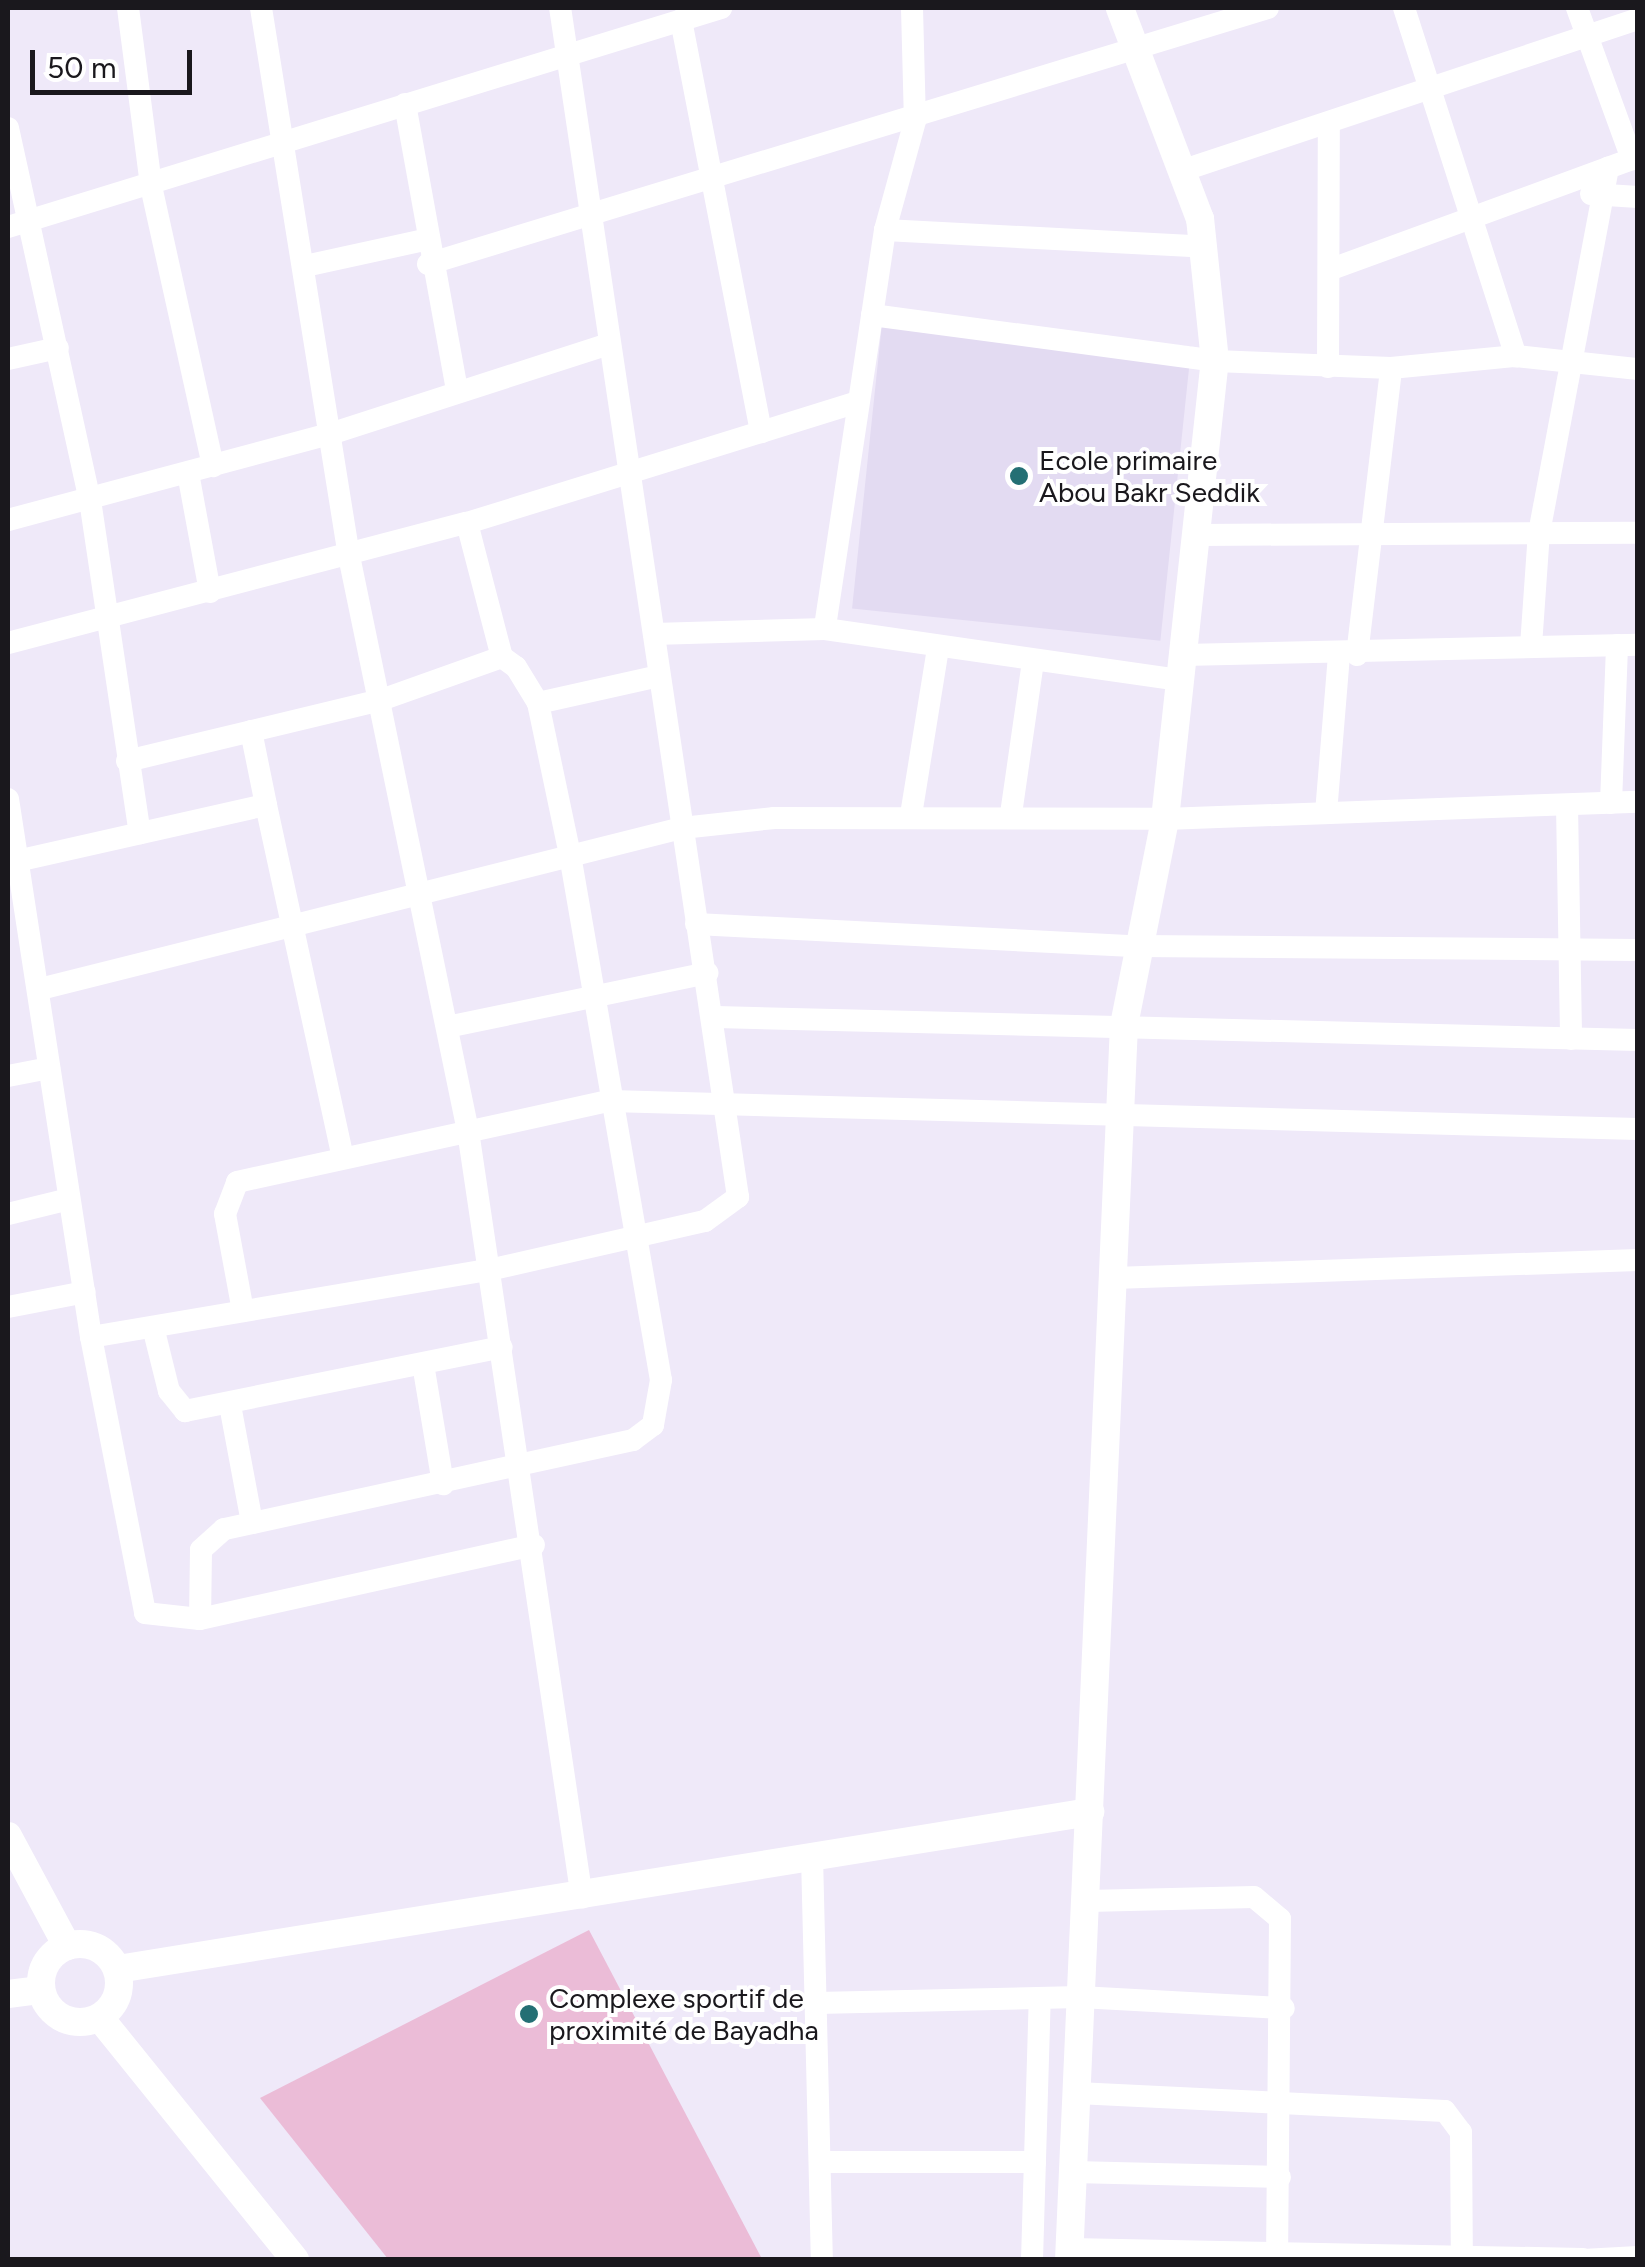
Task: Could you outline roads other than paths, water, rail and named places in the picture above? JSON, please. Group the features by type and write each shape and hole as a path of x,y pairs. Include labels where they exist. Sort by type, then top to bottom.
{"street":[{"path":"128,8 151,186 214,466"},
{"path":"262,8 349,556 468,1131 534,1545 582,1898"},
{"path":"91,1337 489,1270 630,1238 730,1208 740,1178 716,1017 696,924 631,473 586,218 560,8"},
{"path":"16,224 151,186 721,8"},
{"path":"825,629 885,230 915,121 912,8"},
{"path":"1120,8 1184,170 1206,248 1215,362 1165,819 1124,1025 1070,2254 1638,2258"},
{"path":"428,264 915,121 1268,8"},
{"path":"1404,8 1429,92 1476,220 1516,356"},
{"path":"1329,270 1476,220 1635,158 1577,8"},
{"path":"1184,170 1329,126 1638,18"},
{"path":"682,20 717,181 761,432"},
{"path":"405,104 428,264 457,390"},
{"path":"1328,366 1329,126"},
{"path":"8,128 16,224 58,348 90,500 102,619 140,833"},
{"path":"1532,646 1539,533 1568,359 1608,167"},
{"path":"1552,190 1638,197"},
{"path":"885,230 1206,248"},
{"path":"305,266 424,240"},
{"path":"872,315 1215,362 1392,368 1516,356 1638,369"},
{"path":"8,520 330,434 457,390 610,344"},
{"path":"8,358 58,348"},
{"path":"1326,812 1392,368"},
{"path":"8,643 349,556 857,402"},
{"path":"188,473 210,592"},
{"path":"200,1619 207,1540 252,1523 522,1468 633,1440 652,1425 662,1380 630,1238 570,855 538,703 502,657 467,522"},
{"path":"1199,535 1638,533"},
{"path":"654,634 825,629 1033,661 1182,667 1532,646 1627,645 1611,804"},
{"path":"911,816 938,648"},
{"path":"128,761 380,700 502,657"},
{"path":"1010,814 1033,661"},
{"path":"538,703 659,676"},
{"path":"251,732 290,930 343,1158"},
{"path":"8,799 12,862 40,989 91,1337 138,1599 145,1612 200,1619 534,1545"},
{"path":"40,989 290,930 420,892 682,828 911,816 1010,814 1165,819 1638,802"},
{"path":"12,862 266,804"},
{"path":"1567,805 1576,950 1571,1039"},
{"path":"696,924 1137,946 1638,950"},
{"path":"447,1027 591,994 707,973"},
{"path":"716,1017 1638,1040"},
{"path":"8,1076 49,1068"},
{"path":"243,1311 228,1190 343,1158 610,1102 1638,1129"},
{"path":"8,1214 70,1200"},
{"path":"1114,1278 1638,1260"},
{"path":"8,1306 85,1292"},
{"path":"153,1326 174,1402 185,1410 230,1405 502,1347"},
{"path":"424,1364 443,1484"},
{"path":"230,1405 252,1523"},
{"path":"118,1970 582,1898 812,1856 1090,1812"},
{"path":"8,1836 67,1946"},
{"path":"812,1856 822,2260"},
{"path":"1088,1902 1270,1904 1285,1950 1277,2256"},
{"path":"41,1990 49,1958 67,1946 98,1947 118,1970 119,1992 100,2018"},
{"path":"8,1994 41,1990"},
{"path":"41,1990 63,2019 100,2018"},
{"path":"817,2004 1080,1997 1284,2008"},
{"path":"1032,2260 1040,1998"},
{"path":"100,2018 295,2260"},
{"path":"1076,2093 1420,2108 1458,2120 1462,2259"},
{"path":"820,2162 1034,2162"},
{"path":"1072,2172 1280,2177"},
{"path":"1033,2222 1071,2220"}],"place":[{"name":"Ecole primaire Abou Bakr Seddik","path":"1019,476"},
{"name":"Complexe sportif de proximité de Bayadha","path":"529,2014"}]}
